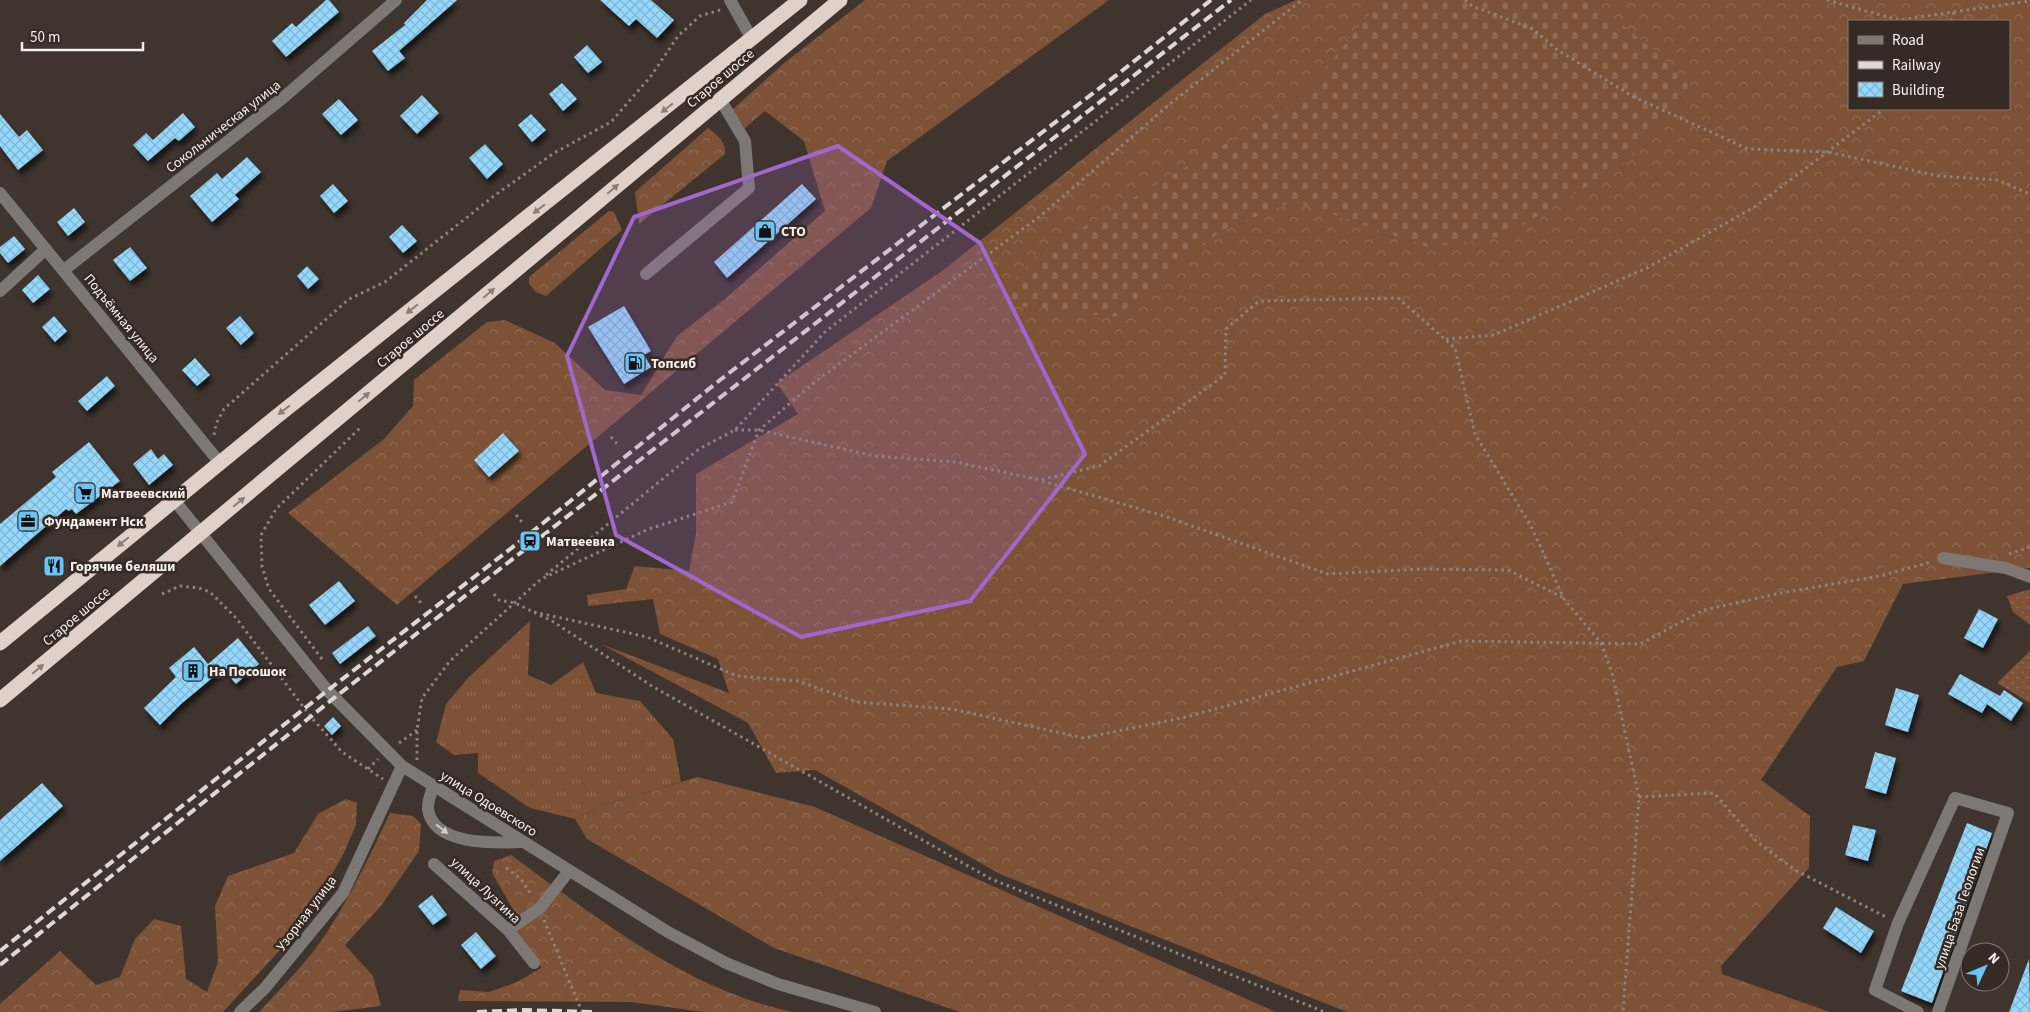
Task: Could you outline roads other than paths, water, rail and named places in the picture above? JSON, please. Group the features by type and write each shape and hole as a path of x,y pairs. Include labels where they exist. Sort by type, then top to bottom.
{"highway":[{"name":"Старое шоссе","path":"0,644 174,500 800,0"},
{"name":"Старое шоссе","path":"0,700 840,0"}],"street":[{"name":"Сокольническая улица","path":"64,270 284,97 396,0"},
{"path":"731,3 752,39"},
{"path":"646,274 748,188 745,141 720,99"},
{"name":"Подъёмная улица","path":"0,193 220,463"},
{"path":"0,291 46,249"},
{"name":"улица Одоевского","path":"174,500 328,691 402,766 668,932 726,963 778,984 875,1012"},
{"path":"1943,558 2006,568 2030,577"},
{"name":"Узорная улица","path":"240,1012 265,988 343,894 392,784 402,766"},
{"path":"433,786 428,808 434,822 443,832 458,838 492,843 523,842"},
{"name":"улица База Геологии","path":"1918,1012 1876,990 1898,923 1955,798 2008,813 1938,1012"},
{"name":"улица Лузгина","path":"434,864 508,930 534,963"},
{"path":"508,930 540,908 569,871"}],"railway":[{"path":"0,951 305,708 527,536 720,380 1118,74 1211,0"},
{"path":"0,965 334,698 1231,0"},
{"path":"477,1012 524,1010 593,1012"}],"place":[{"name":"СТО","path":"765,231"},
{"name":"Топсиб","path":"635,363"},
{"name":"Матвеевский","path":"85,493"},
{"name":"Фундамент Нск","path":"28,521"},
{"name":"Матвеевка","path":"530,541"},
{"name":"Горячие беляши","path":"54,566"},
{"name":"На Посошок","path":"193,671"}]}
